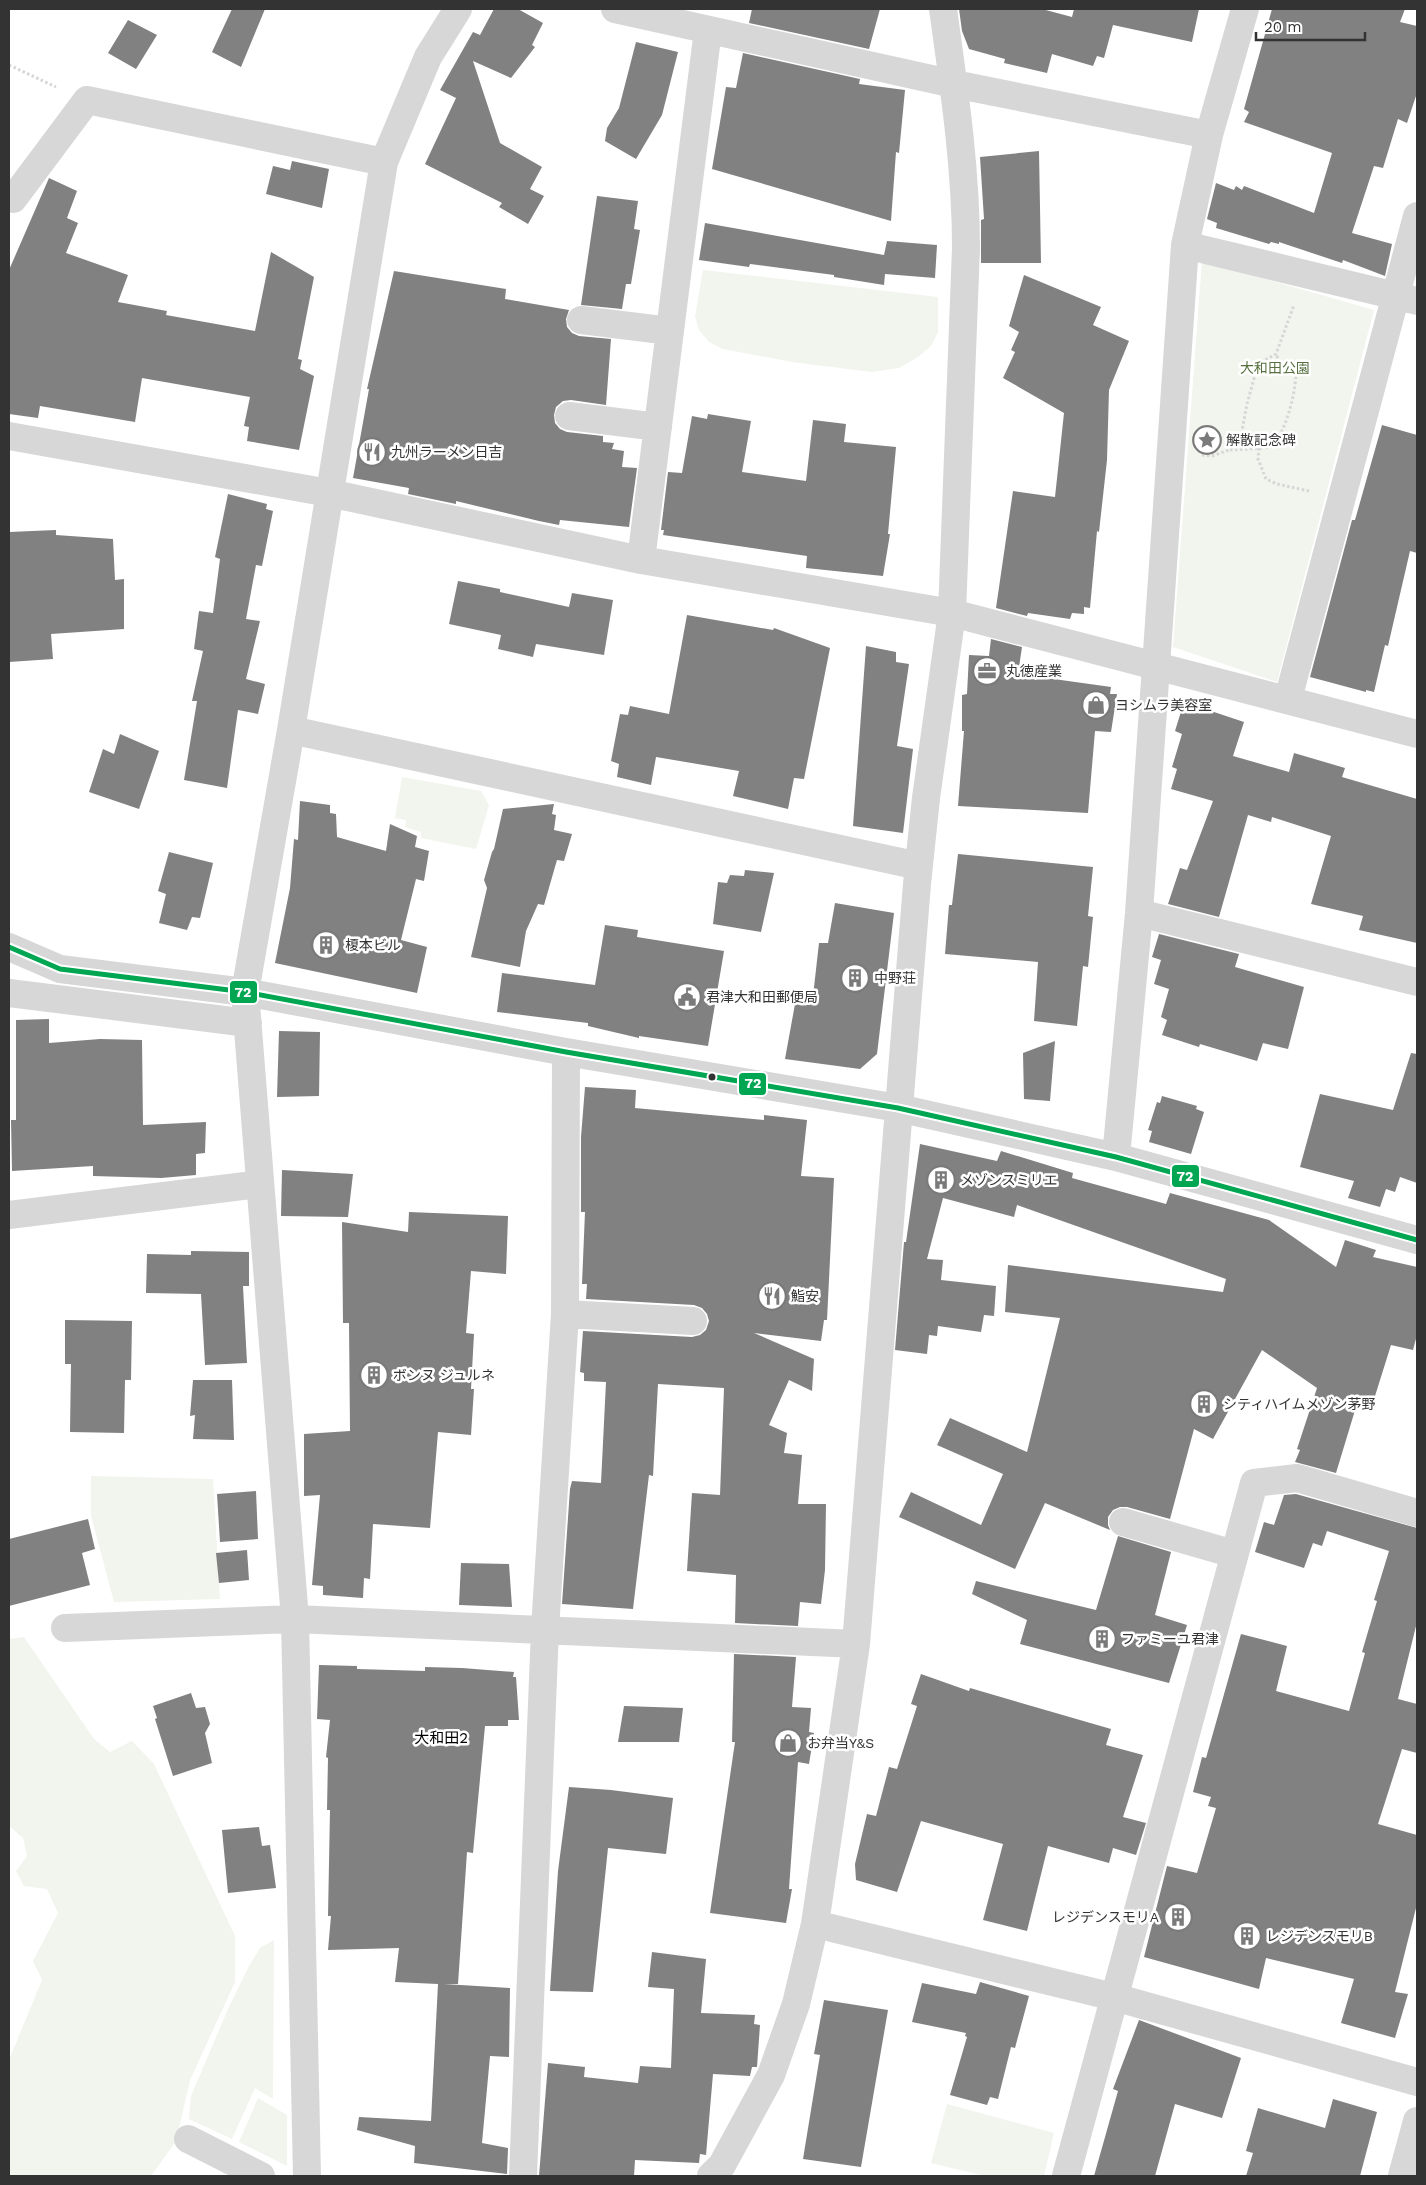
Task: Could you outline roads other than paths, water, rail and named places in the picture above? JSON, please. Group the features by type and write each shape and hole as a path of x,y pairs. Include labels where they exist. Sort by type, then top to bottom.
{"street":[{"path":"307,2176 295,1618 245,992 291,730 384,162 428,57 458,9"},
{"path":"615,9 954,84 1209,135"},
{"path":"722,2173 771,2075 796,2004 816,1924 856,1644 919,866 926,798 952,614 966,210 954,84 943,9"},
{"path":"1116,1157 1139,913 1185,245 1209,135 1244,9"},
{"path":"641,560 708,30"},
{"path":"13,199 87,100 384,162"},
{"path":"1288,699 1340,502 1406,298 1417,216"},
{"path":"1185,245 1406,298"},
{"path":"581,320 670,331"},
{"path":"569,416 658,427"},
{"path":"9,436 329,493 641,560 952,614 1288,699 1417,734"},
{"path":"291,730 919,866"},
{"path":"1139,913 1417,982"},
{"path":"9,948 60,969 245,992 566,1052 898,1108 1116,1157 1417,1240"},
{"path":"9,993 248,1023"},
{"path":"524,2176 545,1629 565,1314 566,1052"},
{"path":"9,1215 260,1184"},
{"path":"565,1314 693,1321"},
{"path":"1066,2176 1254,1483 1297,1478 1417,1513"},
{"path":"1123,1522 1234,1554"},
{"path":"65,1628 295,1618 856,1644"},
{"path":"816,1924 1114,1997 1417,2082"},
{"path":"1402,2176 1417,2121"},
{"path":"188,2139 261,2176"}],"place":[{"name":"解散記念碑","path":"1207,440"},
{"name":"九州ラーメン日吉","path":"372,452"},
{"name":"丸徳産業","path":"987,671"},
{"name":"ヨシムラ美容室","path":"1096,705"},
{"name":"榎本ビル","path":"326,945"},
{"name":"中野荘","path":"855,978"},
{"name":"君津大和田郵便局","path":"687,997"},
{"name":"メゾンスミリエ","path":"941,1180"},
{"name":"鮨安","path":"772,1296"},
{"name":"ボンヌ ジュルネ","path":"374,1375"},
{"name":"シティハイムメゾン茅野","path":"1204,1404"},
{"name":"ファミーユ君津","path":"1102,1639"},
{"name":"お弁当Y&S","path":"788,1743"},
{"name":"レジデンスモリA","path":"1178,1917"},
{"name":"レジデンスモリB","path":"1247,1936"}],"district":[{"name":"大和田2","path":"441,1738"}],"park label":[{"name":"大和田公園","path":"1275,368"}]}
